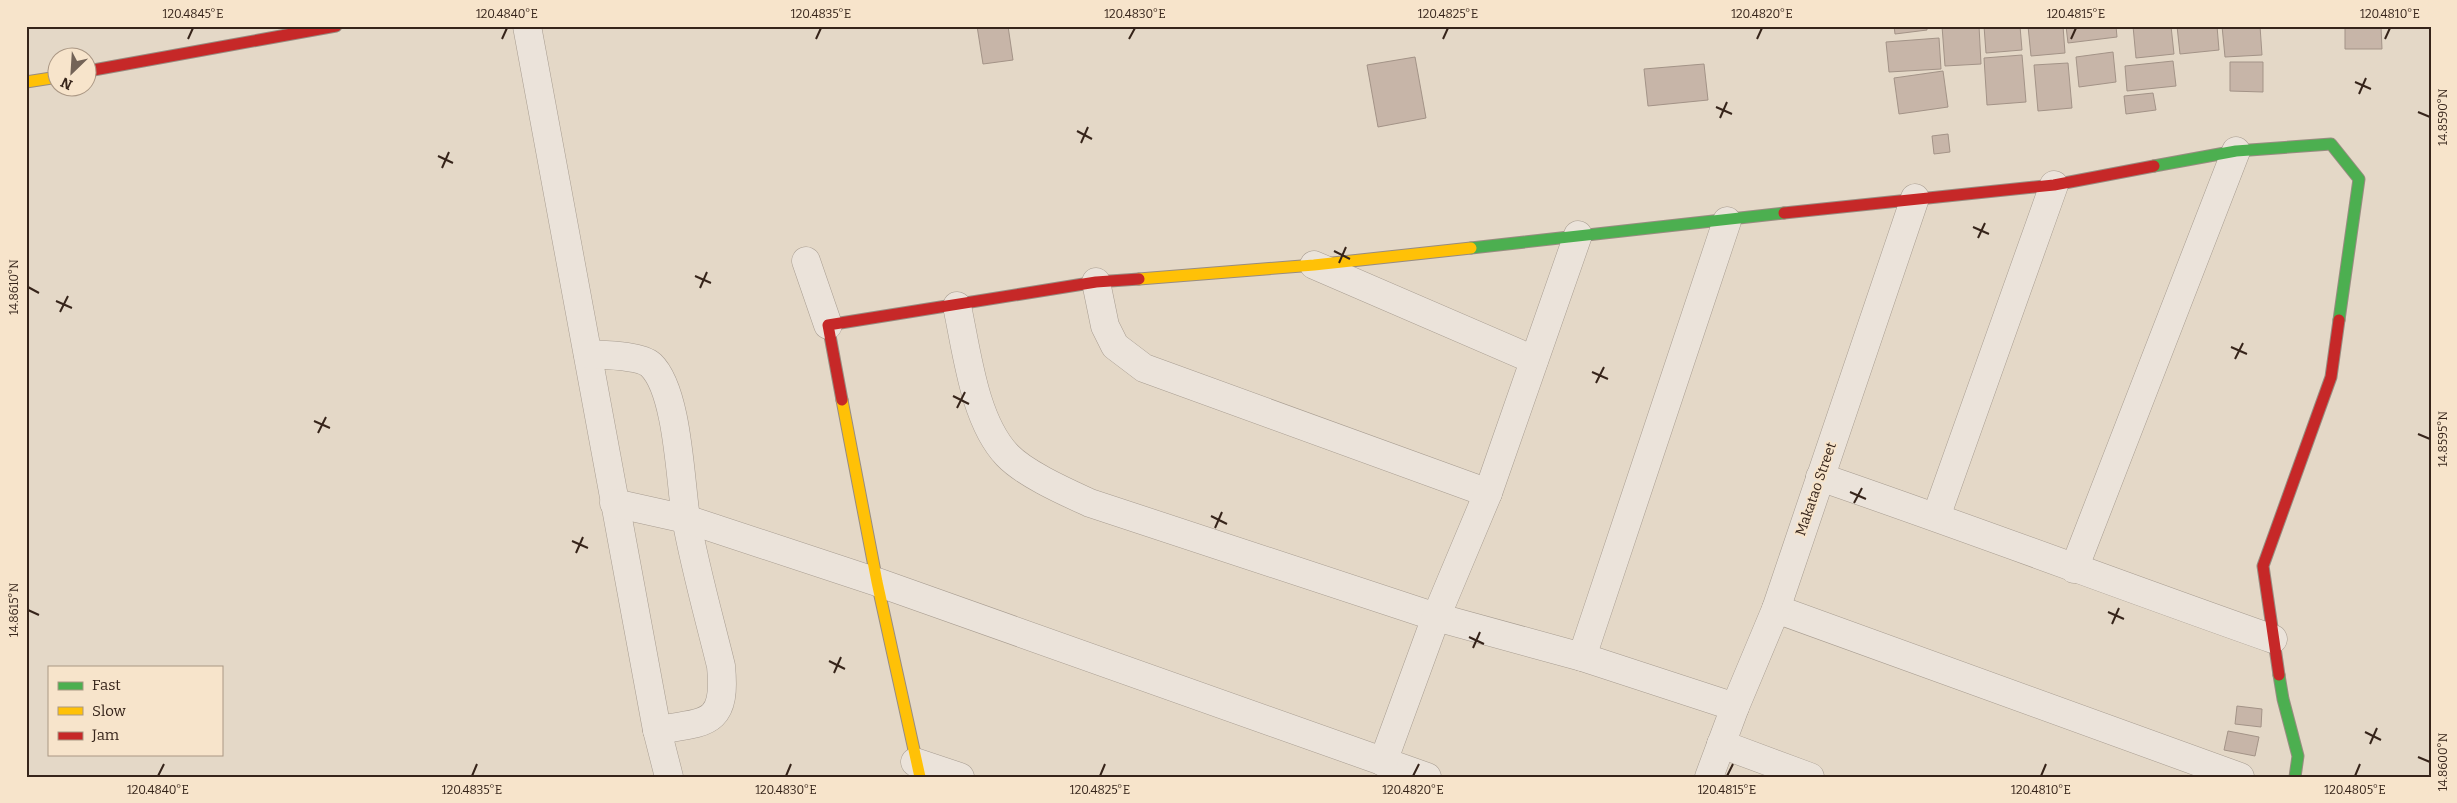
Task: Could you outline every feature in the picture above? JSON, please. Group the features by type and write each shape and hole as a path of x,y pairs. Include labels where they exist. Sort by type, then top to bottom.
{"main road":[{"path":"98,69 336,26"},
{"path":"26,82 48,79"},
{"path":"918,769 877,582 828,325 957,306 1096,282 1314,265 1578,235 1727,221 1915,198 2054,185 2236,151 2331,144 2359,179 2331,377 2263,566 2283,699 2298,756 2295,777"}],"street":[{"path":"527,26 614,503 657,730 669,777"},
{"path":"2074,570 2236,151"},
{"path":"1936,517 2054,185"},
{"name":"Makatao Street","path":"1709,777 1735,707 1776,609 1915,198"},
{"path":"1582,657 1727,221"},
{"path":"1383,762 1436,617 1488,493 1578,235"},
{"path":"806,261 828,325"},
{"path":"1314,265 1534,360"},
{"path":"1096,282 1104,326 1115,346 1144,368 1488,493"},
{"path":"957,306 977,397 993,438 1008,457 1032,472 1090,502 1436,617 1582,657 1735,707"},
{"path":"588,354 634,358 649,363 658,373 664,385 672,414 686,519 721,666 723,690 713,715 703,722 657,730"},
{"path":"1820,477 1936,517 2074,570 2273,639"},
{"path":"614,503 686,519 877,582 1427,777"},
{"path":"1776,609 2240,777"},
{"path":"1721,744 1810,777"},
{"path":"918,769 960,777"}],"building":[{"path":"977,26 1008,26 1013,60 983,64"},
{"path":"1894,26 1927,26 1927,30 1895,34"},
{"path":"1942,26 1979,26 1981,64 1945,66"},
{"path":"1984,26 2020,26 2022,50 1986,53"},
{"path":"2028,26 2063,26 2065,53 2031,56"},
{"path":"2066,26 2116,26 2117,37 2068,43"},
{"path":"2133,26 2171,26 2174,54 2136,58"},
{"path":"2177,26 2217,26 2219,50 2180,54"},
{"path":"2222,26 2260,26 2262,55 2225,57"},
{"path":"2345,26 2381,26 2382,49 2345,49"},
{"path":"1939,38 1941,69 1889,72 1886,42"},
{"path":"2113,52 2116,82 2079,87 2076,57"},
{"path":"2022,55 2026,102 1987,105 1984,58"},
{"path":"1415,57 1426,118 1378,127 1367,65"},
{"path":"2173,61 2176,86 2127,91 2125,66"},
{"path":"2230,62 2263,62 2263,92 2230,91"},
{"path":"2068,63 2072,108 2038,111 2034,65"},
{"path":"1704,64 1708,100 1648,106 1644,69"},
{"path":"1943,71 1948,107 1899,114 1894,78"},
{"path":"2153,93 2156,110 2126,114 2124,96"},
{"path":"1948,134 1950,152 1934,154 1932,136"},
{"path":"2237,706 2262,709 2261,727 2235,724"},
{"path":"2228,731 2259,737 2255,756 2224,750"}],"traffic: fast":[{"path":"2154,166 2236,151 2331,144 2359,179 2339,320"},
{"path":"1471,248 1784,213"},
{"path":"2279,675 2283,699 2298,756 2295,777"}],"traffic: slow":[{"path":"26,82 48,79"},
{"path":"1139,279 1314,265 1471,248"},
{"path":"842,400 877,582 920,777"}],"traffic: jam":[{"path":"98,69 336,26"},
{"path":"1784,213 2054,185 2154,166"},
{"path":"842,400 828,325 1096,282 1139,279"},
{"path":"2279,675 2263,566 2331,377 2339,320"}]}
